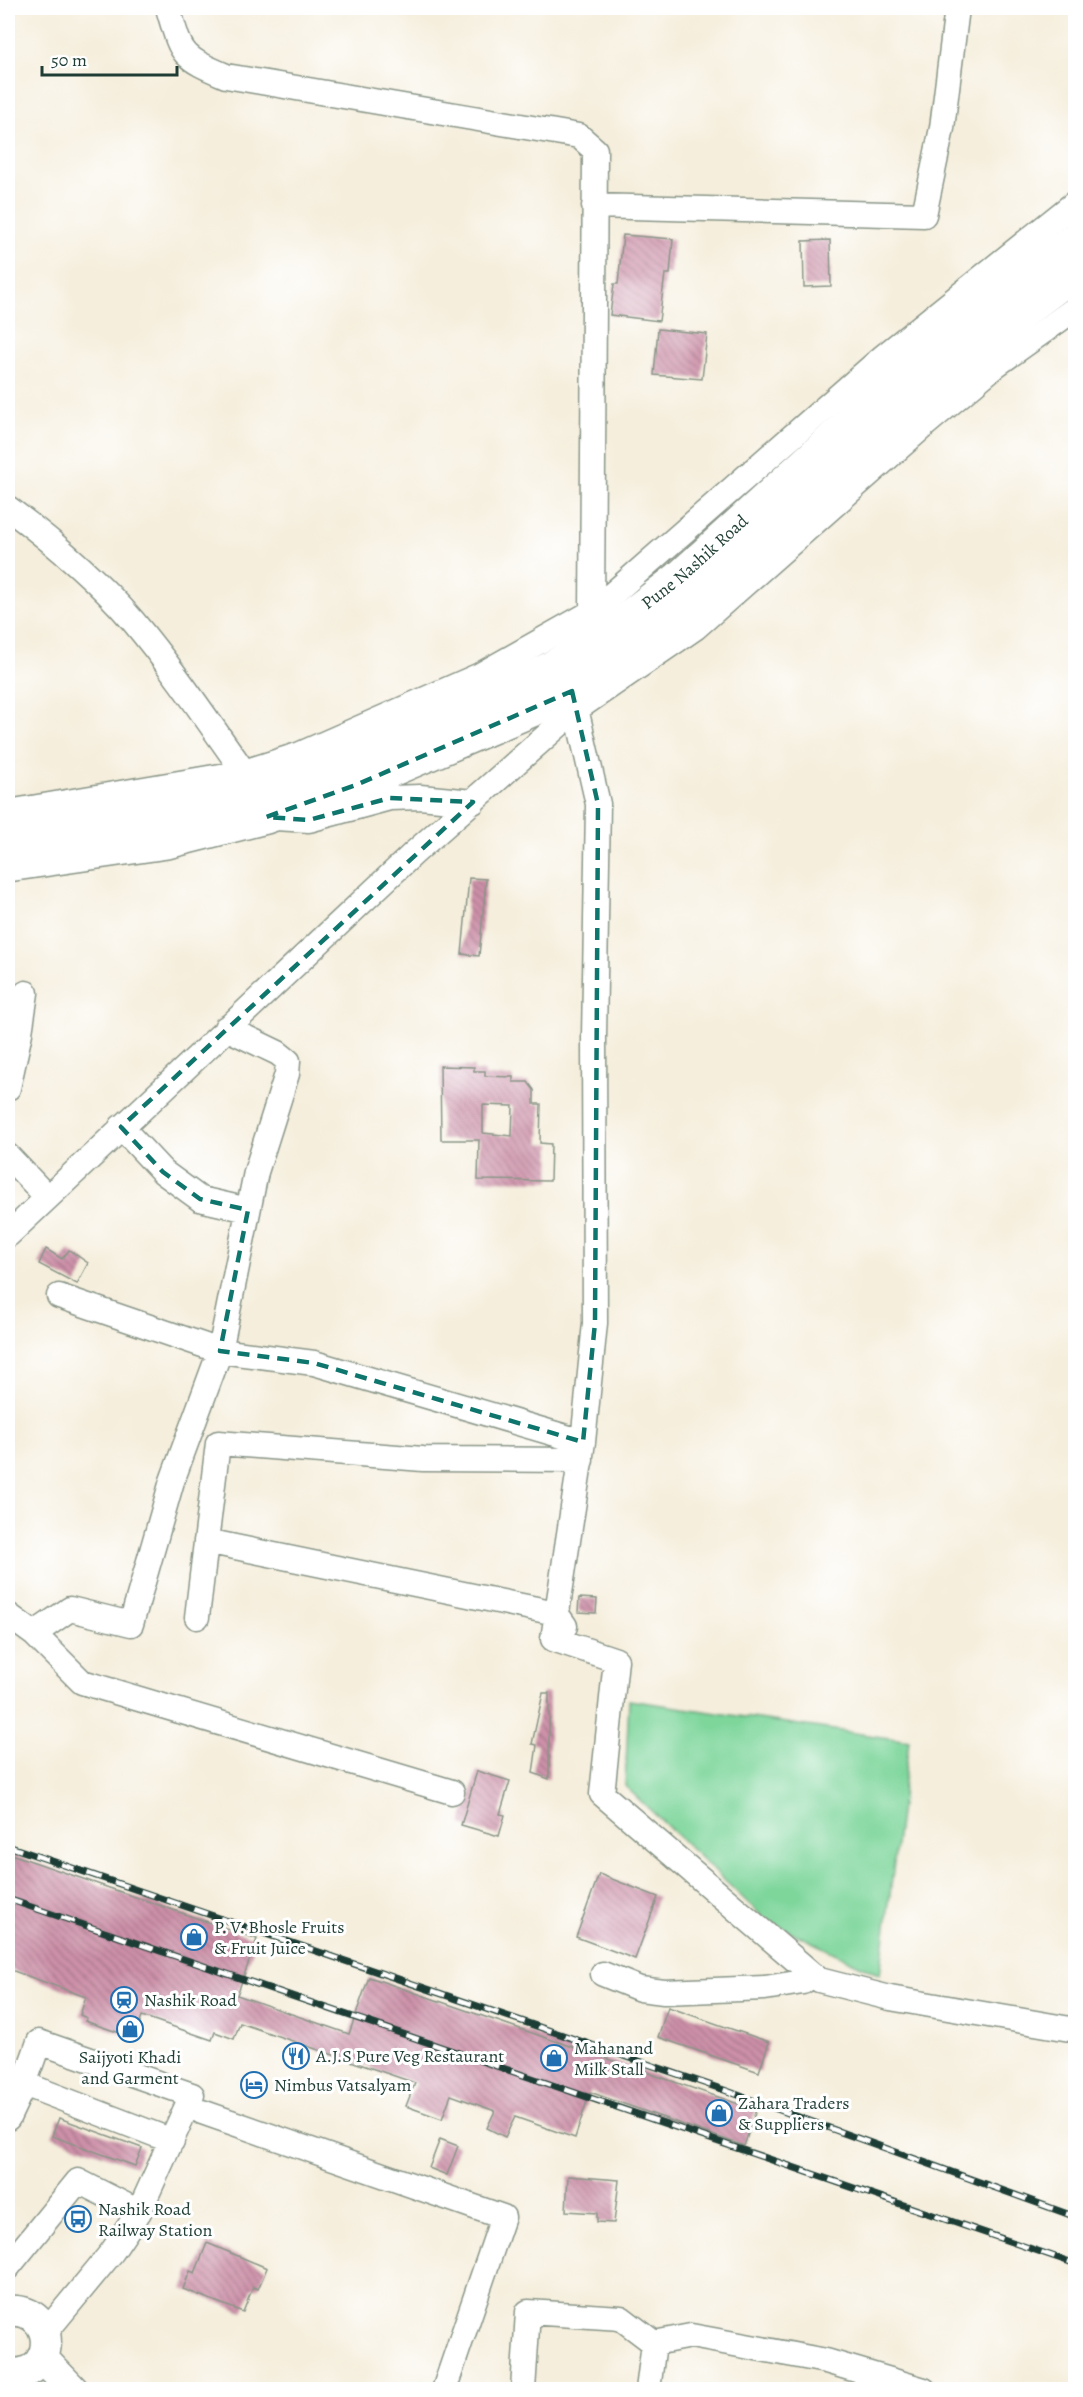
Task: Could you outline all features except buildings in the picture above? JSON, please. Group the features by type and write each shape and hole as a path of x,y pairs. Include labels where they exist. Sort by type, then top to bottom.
{"highway":[{"name":"Pune Nashik Road","path":"254,794 399,741 551,668 609,632 679,578 925,355 1076,238"},
{"name":"Pune Nashik Road","path":"254,794 356,785 575,700 1010,321 1076,272"},
{"path":"8,839 180,811 254,794"},
{"path":"8,865 167,842 254,794"}],"main road":[{"path":"8,2311 26,2312 34,2317 35,2365 74,2390"}],"street":[{"path":"168,8 180,47 194,63 226,75 579,136 595,150 592,612"},
{"path":"594,206 924,215 942,128 957,8"},
{"path":"254,794 298,755 480,675 592,612 884,356 1076,202"},
{"path":"8,1235 226,1028 473,802 575,700 696,627 996,365 1076,308"},
{"path":"8,508 51,540 132,620 179,680 254,794"},
{"path":"575,700 598,804 594,1037 595,1323 582,1451 553,1639 616,1660 602,1794 819,1980 890,1998 1076,2030"},
{"path":"8,812 254,794 309,820 390,798 420,797 473,802"},
{"path":"8,1088 26,993"},
{"path":"34,1634 70,1610 131,1624 172,1481 220,1351 256,1172 288,1074 288,1061 278,1053 226,1028"},
{"path":"122,1126 163,1172 200,1199 249,1210"},
{"path":"8,1156 47,1197"},
{"path":"59,1296 220,1351 314,1363 582,1451"},
{"path":"197,1617 218,1443 423,1460 582,1451"},
{"path":"206,1541 557,1615"},
{"path":"8,1615 34,1634 82,1682 452,1792"},
{"path":"603,1974 640,1989 664,1992 803,1983 812,1974"},
{"path":"8,2118 24,2084 39,2042 192,2095 139,2212 35,2365"},
{"path":"24,2084 172,2141"},
{"path":"202,2112 503,2217 444,2390"},
{"path":"8,2267 78,2181 139,2212"},
{"path":"523,2390 528,2312 621,2318 654,2343 691,2336 826,2361 924,2390"},
{"path":"648,2390 654,2343"}],"highlighted area":[{"path":"572,691 598,804 595,1323 583,1442 314,1363 220,1351 248,1210 200,1199 163,1172 121,1127 473,802 390,798 309,820 266,817 356,785"}],"green space":[{"path":"629,1700 909,1741 880,1975 766,1920 625,1786"}],"railway":[{"path":"8,1846 727,2091 1076,2217"},
{"path":"8,1899 1076,2264"}],"place":[{"name":"P. V. Bhosle Fruits & Fruit Juice","path":"194,1937"},
{"name":"Nashik Road","path":"124,2000"},
{"name":"Saijyoti Khadi and Garment","path":"130,2029"},
{"name":"A.J.S Pure Veg Restaurant","path":"296,2056"},
{"name":"Mahanand Milk Stall","path":"554,2058"},
{"name":"Nimbus Vatsalyam","path":"254,2085"},
{"name":"Zahara Traders & Suppliers","path":"719,2113"},
{"name":"Nashik Road Railway Station","path":"78,2219"}]}
